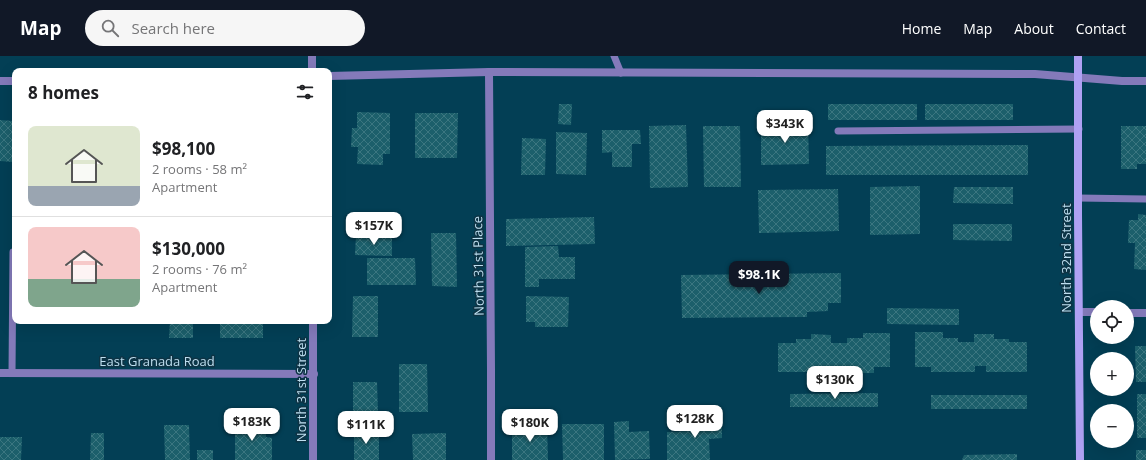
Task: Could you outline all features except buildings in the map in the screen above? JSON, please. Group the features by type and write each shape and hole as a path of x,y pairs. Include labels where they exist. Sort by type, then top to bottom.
{"main road":[{"name":"North 32nd Street","path":"1078,56 1080,460"}],"street":[{"path":"312,56 312,68"},
{"path":"332,76 489,72 1035,74 1122,81 1146,81"},
{"name":"North 31st Place","path":"489,72 491,460"},
{"path":"0,81 12,81"},
{"path":"1079,312 1090,312"},
{"path":"1134,313 1146,313"},
{"name":"North 31st Street","path":"313,324 313,460"},
{"name":"East Granada Road","path":"0,373 314,374"}],"lane":[{"path":"614,56 621,73"},
{"path":"838,131 1079,128"},
{"path":"1078,198 1146,199"},
{"path":"12,324 12,373"}]}
